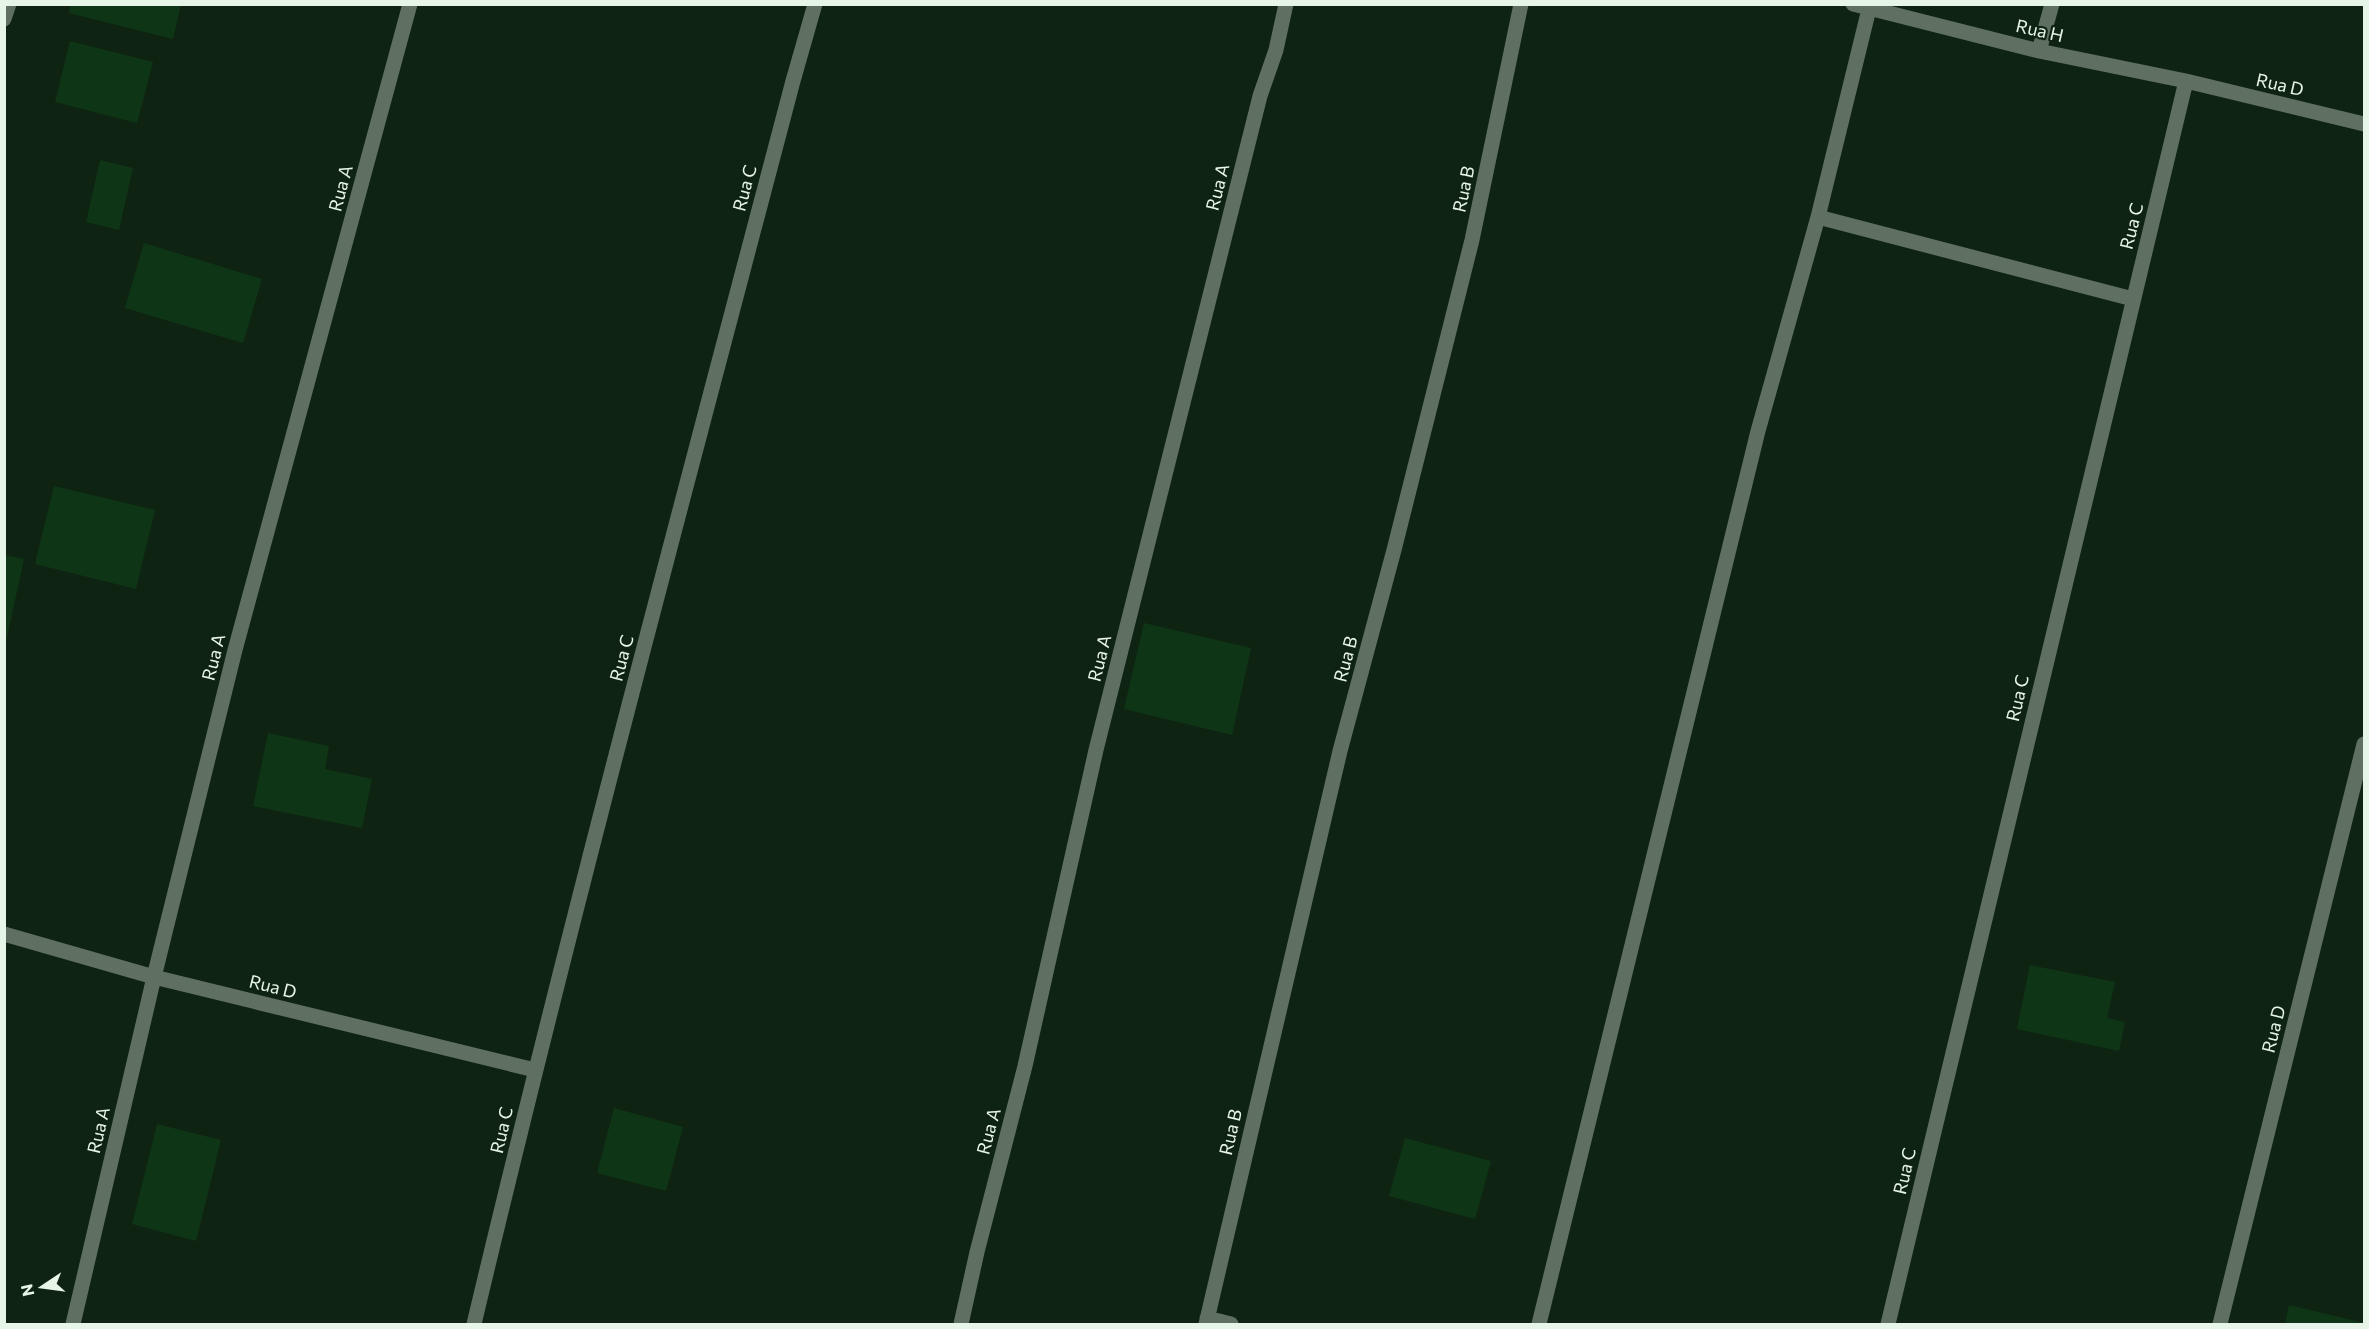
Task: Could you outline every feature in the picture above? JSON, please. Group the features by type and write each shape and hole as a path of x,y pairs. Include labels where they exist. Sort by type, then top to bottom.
{"street":[{"path":"4,19 9,4"},
{"name":"Rua A","path":"73,1324 154,977 235,650 410,4"},
{"name":"Rua C","path":"474,1324 535,1070 628,706 815,4"},
{"name":"Rua A","path":"961,1324 977,1252 1025,1066 1096,750 1260,96 1276,50 1286,4"},
{"name":"Rua B","path":"1206,1321 1340,751 1394,550 1472,240 1521,4"},
{"name":"Rua H","path":"1853,4 2039,51 2186,81"},
{"path":"2039,51 2052,4"},
{"path":"1539,1324 1758,431 1818,217 1869,9"},
{"name":"Rua D","path":"2186,81 2364,124"},
{"name":"Rua C","path":"1887,1324 2186,81"},
{"path":"1818,217 2133,299"},
{"name":"Rua D","path":"2220,1324 2364,744"},
{"name":"Rua D","path":"4,934 154,977 535,1070"},
{"path":"1206,1321 1230,1324"}],"building":[{"path":"71,4 181,4 173,39 69,13"},
{"path":"70,41 153,62 137,123 55,102"},
{"path":"100,160 133,168 119,230 86,222"},
{"path":"144,243 262,279 243,343 125,308"},
{"path":"54,486 155,510 136,589 35,564"},
{"path":"5,555 24,559 6,642 5,642"},
{"path":"1144,623 1251,648 1232,735 1124,709"},
{"path":"268,733 329,746 325,769 372,779 362,828 253,806"},
{"path":"2030,965 2115,982 2107,1018 2125,1022 2119,1051 2017,1029"},
{"path":"614,1108 683,1127 666,1191 597,1173"},
{"path":"157,1124 221,1140 196,1241 132,1224"},
{"path":"1405,1138 1491,1161 1475,1219 1389,1196"},
{"path":"2289,1305 2364,1323 2364,1324 2285,1324"}]}
